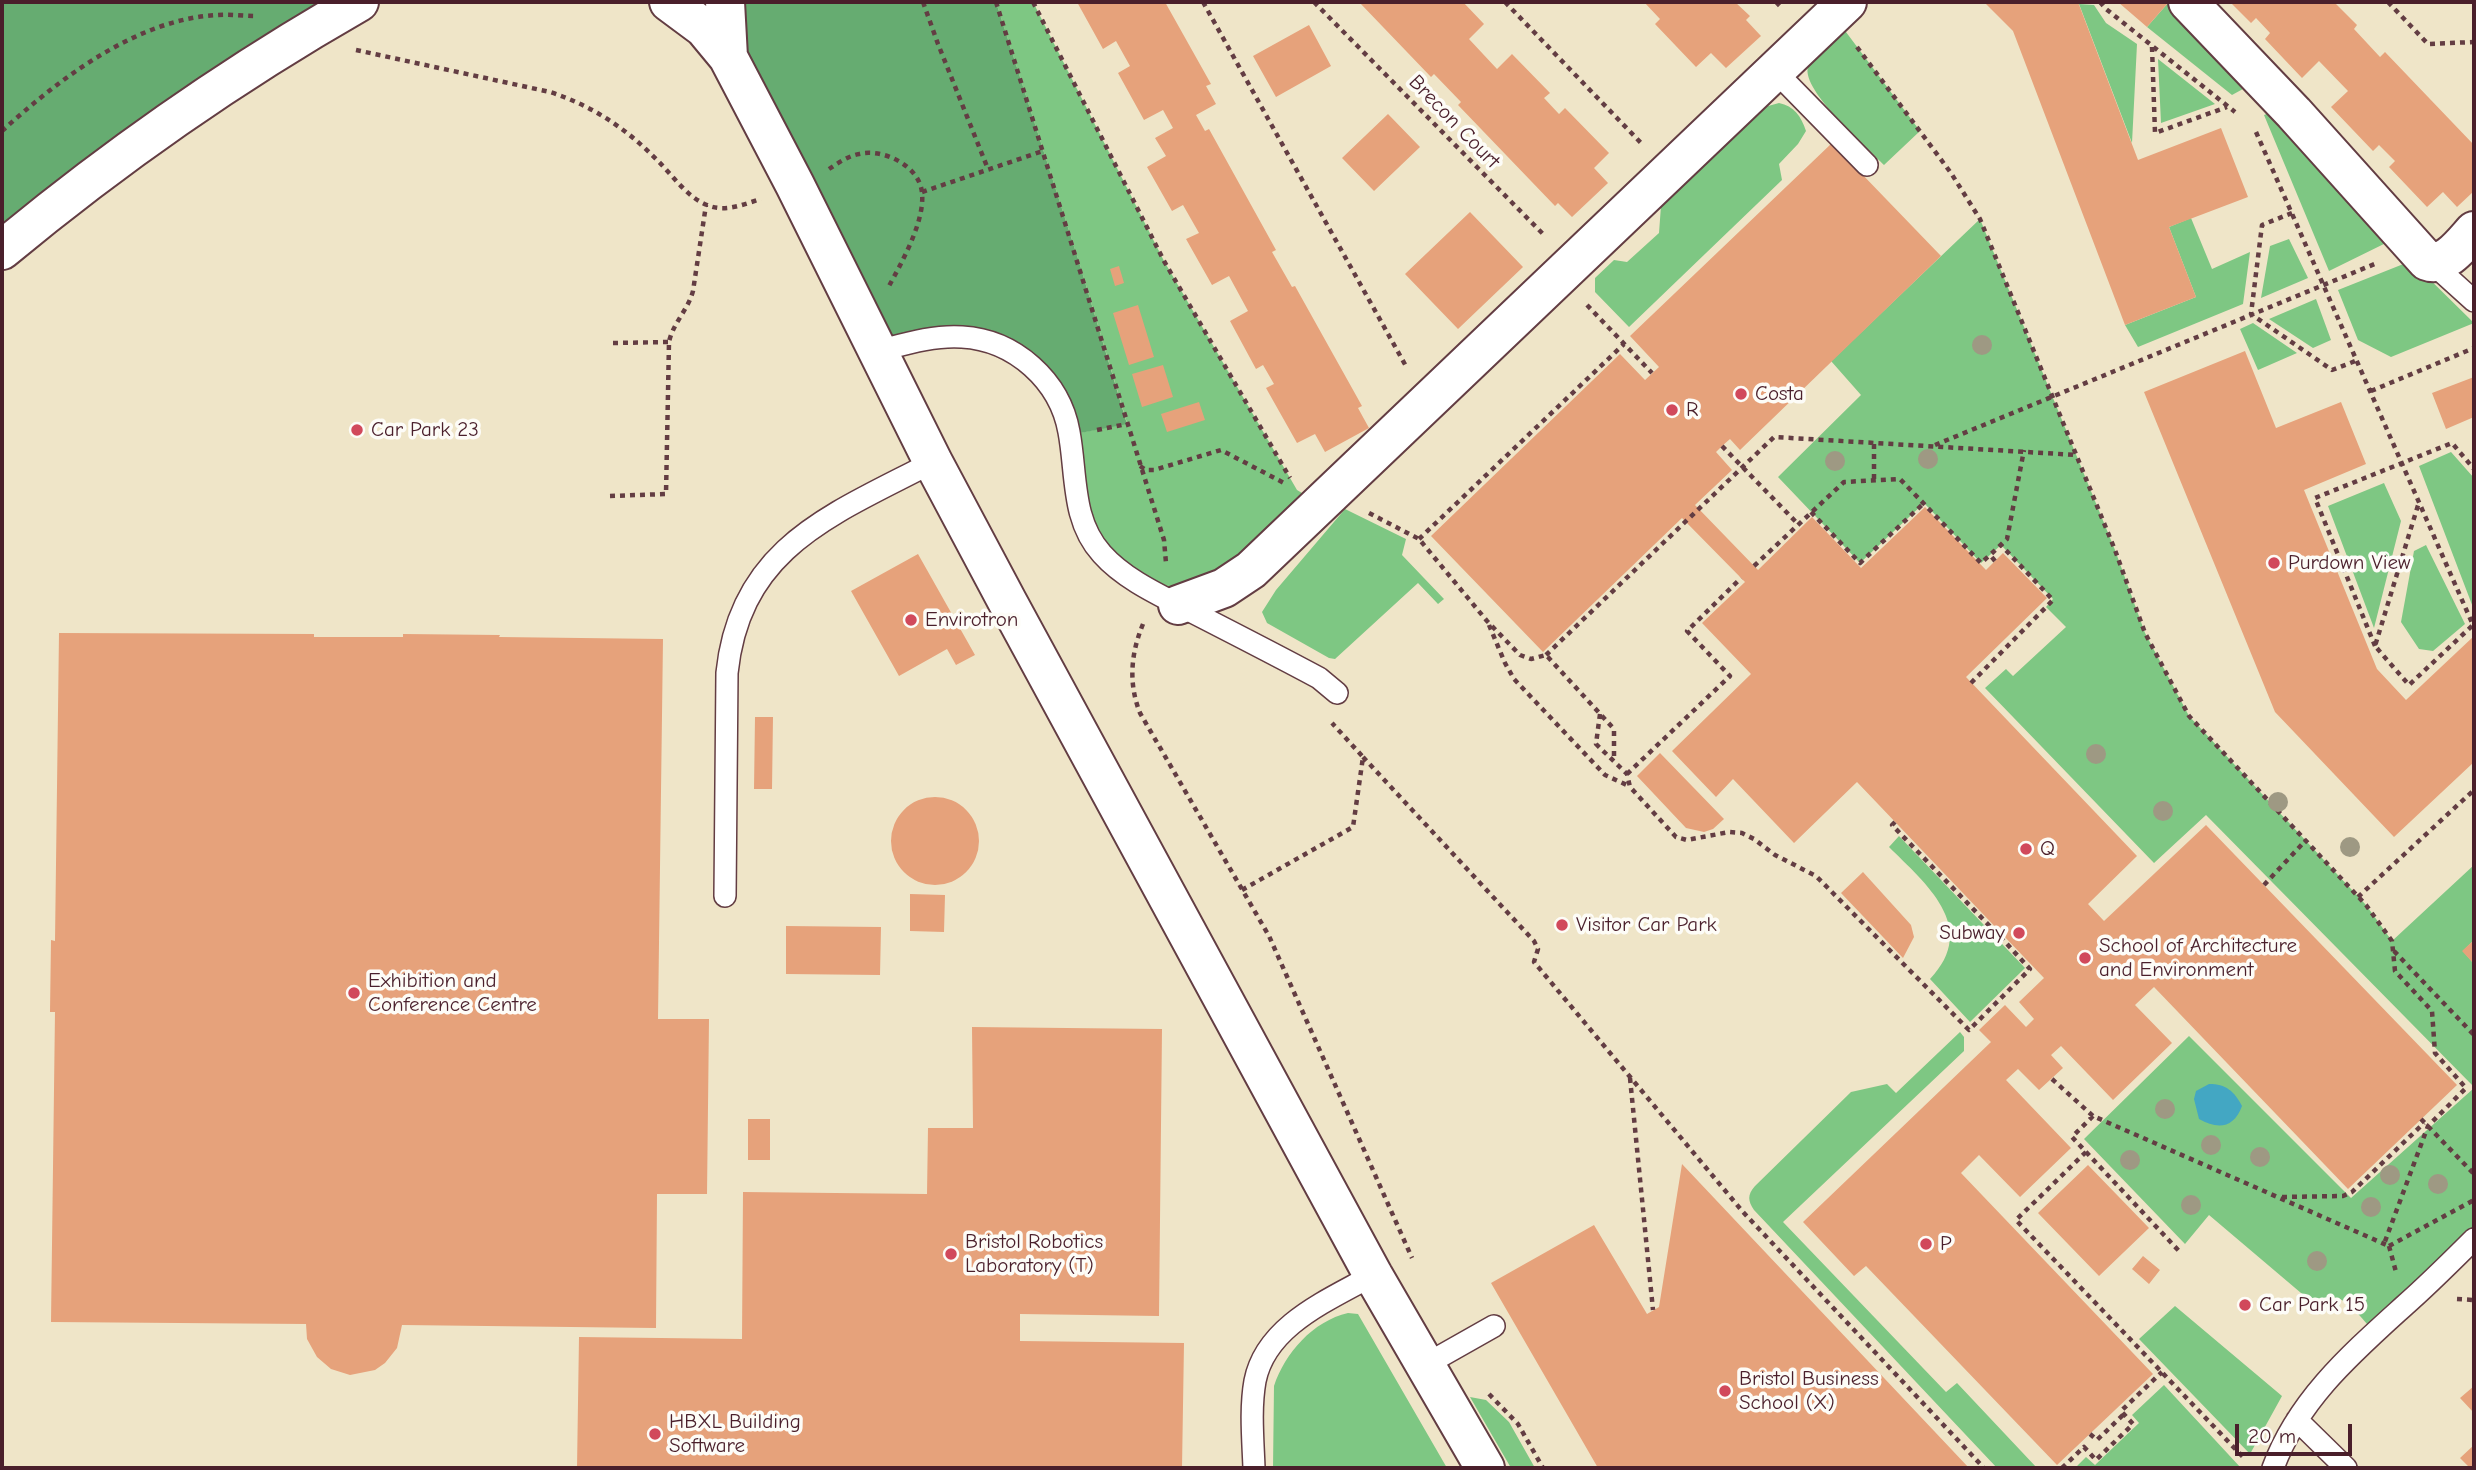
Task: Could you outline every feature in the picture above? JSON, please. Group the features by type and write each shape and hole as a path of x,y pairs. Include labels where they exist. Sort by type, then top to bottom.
{"street":[{"path":"2,250 74,191 188,107 305,32 359,2"},
{"path":"669,2 704,28 728,57 933,462 1373,1275 1485,1468"},
{"path":"725,2 728,57"},
{"path":"2188,2 2424,256 2444,260 2474,231"},
{"path":"1162,598 1224,588 1246,575 1316,496 1428,402 1840,9"}],"lane":[{"path":"1775,71 1867,165"},
{"path":"2424,256 2474,301"},
{"path":"872,338 910,342 961,337 996,345 1027,362 1051,387 1066,418 1078,505 1100,553 1162,598 1319,678 1338,693"},
{"path":"725,896 727,673 732,638 744,603 768,567 804,533 837,512 933,462"},
{"path":"2273,1468 2309,1400 2342,1363 2474,1239"},
{"path":"1254,1468 1253,1395 1262,1360 1271,1346 1296,1321 1373,1275"},
{"path":"1425,1365 1494,1326"},
{"path":"2297,1420 2346,1468"}],"path":[{"path":"923,2 988,169"},
{"path":"996,2 1166,548 1162,598 1145,619 1133,656 1132,681 1136,702 1283,965 1415,1265"},
{"path":"1033,2 1164,261 1316,496"},
{"path":"1203,2 1394,347 1428,402"},
{"name":"Brecon Court","path":"1314,2 1529,222 1624,344 1652,373"},
{"path":"1504,2 1669,172"},
{"path":"2100,2 2236,113"},
{"path":"2388,2 2428,44 2474,42"},
{"path":"1840,9 1980,219 2077,455 2145,633 2189,716 2358,897 2392,941 2395,971 2432,1010 2435,1053 2466,1088 2348,1194 2280,1197"},
{"path":"2,131 53,86 99,56 175,23 217,15 260,16 329,43 550,92 573,100 604,115 628,133 688,193 706,205 719,208 737,207 795,185 861,153 885,155 901,163 917,178 922,192 919,215 872,338"},
{"path":"2152,46 2155,133 2228,106 2269,87"},
{"path":"2253,127 2325,285 2358,360 2371,391 2402,463 2419,502 2474,624 2409,685 2375,646 2315,498 2402,463 2452,443 2474,469"},
{"path":"922,192 1043,151"},
{"path":"610,496 666,494 669,342 673,328 694,291 706,205"},
{"path":"2251,314 2262,225 2292,213"},
{"path":"1931,447 2325,285 2424,256"},
{"path":"2251,314 2332,370 2358,360"},
{"path":"612,343 669,342"},
{"path":"1419,539 1624,344"},
{"path":"2371,391 2474,348"},
{"path":"1140,466 1146,470 1154,470 1222,450 1316,496 1419,539 1487,621 1524,657 1535,659 1546,655 1774,437 2077,455"},
{"path":"1874,444 1874,480"},
{"path":"1722,446 1798,524"},
{"path":"1754,566 1844,482 1900,479 1981,563 2007,539 2024,450"},
{"path":"2375,646 2419,502"},
{"path":"1811,512 1860,563 1924,503"},
{"path":"1971,683 2053,600 2001,545"},
{"path":"1990,555 1995,561"},
{"path":"1627,774 1730,676 1687,631 1741,578"},
{"path":"1487,621 1514,678 1605,775 1630,787 1681,840 1729,832 1742,833 1775,855 1816,876 1969,1030 2030,969 2008,943 1892,825 1895,822"},
{"path":"1546,655 1614,729 1614,762"},
{"path":"1600,714 1596,744 1627,774 1630,787"},
{"path":"1326,718 1534,941 1538,949 1534,962 1743,1212 1984,1468"},
{"path":"1242,890 1353,827 1363,757"},
{"path":"2358,897 2474,790"},
{"path":"2264,885 2306,840"},
{"path":"2393,951 2474,1035"},
{"path":"1987,1012 1992,1017"},
{"path":"1630,1077 1653,1310"},
{"path":"2052,1079 2093,1116 2389,1246 2474,1200"},
{"path":"2093,1116 2072,1137 2179,1251"},
{"path":"2424,1123 2474,1174"},
{"path":"2384,1244 2424,1123"},
{"path":"2086,1152 2016,1220 2245,1459"},
{"path":"2062,1468 2084,1447 2095,1460 2133,1424 2121,1411 2162,1371"},
{"path":"1487,1392 1518,1424 1543,1468"},
{"path":"2090,1434 2096,1440 2124,1414"}],"green space":[{"path":"2,2 359,2 2,250"},
{"path":"725,2 996,2 1080,265 1127,424 1070,435 1060,402 996,345 878,351"},
{"path":"996,2 1033,2 1164,261 1297,490 1320,504 1178,605 1100,553 1070,435 1127,423"},
{"path":"2168,3 2252,84 2232,95 2147,27"},
{"path":"2079,4 2094,5 2106,23 2137,44 2132,143"},
{"path":"1843,28 1920,131 1884,165 1823,102 1808,74 1812,60"},
{"path":"2158,59 2215,104 2161,123"},
{"path":"1779,103 1796,113 1806,131 1779,164 1782,180 1629,327 1595,292 1595,278 1614,260 1627,262 1659,233 1661,206 1761,108"},
{"path":"2274,111 2392,240 2329,271 2264,115"},
{"path":"2191,218 2212,269 2250,252 2243,304 2138,347 2125,325 2196,297 2169,227"},
{"path":"1980,219 2115,550 2145,633 2189,716 2366,905 2392,941 2474,865 2474,940 2463,951 2474,964 2474,1087 2206,815 2154,863 1985,688 2006,669 2013,676 2066,627 2046,607 2053,599 2001,545 1981,563 1924,503 1860,563 1778,477 1861,395 1831,361"},
{"path":"2289,239 2308,278 2261,298 2270,246"},
{"path":"2411,261 2474,323 2391,357 2358,340 2338,290"},
{"path":"2316,299 2331,340 2313,348 2269,319"},
{"path":"2253,323 2297,353 2258,370 2240,329"},
{"path":"2451,452 2474,478 2474,610 2419,466"},
{"path":"2384,483 2401,521 2374,628 2328,506"},
{"path":"1345,509 1406,539 1402,555 1444,599 1438,604 1418,583 1335,659 1267,623 1262,612 1276,590"},
{"path":"2426,545 2465,624 2433,651 2419,649 2401,622 2414,551"},
{"path":"1899,836 2025,968 1970,1022 1930,979 1944,960 1950,942 1948,924 1942,907 1931,891 1889,847"},
{"path":"1960,1032 1964,1037 1964,1051 1783,1222 1946,1392 1957,1383 2037,1468 1997,1468 1754,1210 1750,1201 1755,1186 1851,1092 1887,1084 1896,1093"},
{"path":"2189,1036 2351,1198 2474,1088 2474,1239 2374,1332 2355,1310 2340,1299 2323,1298 2314,1304 2209,1215 2185,1244 2084,1139"},
{"path":"2175,1306 2282,1396 2250,1454 2139,1339"},
{"path":"1348,1313 1358,1314 1447,1468 1273,1468 1274,1386 1279,1374 1293,1351 1312,1331 1335,1317"},
{"path":"2164,1385 2241,1468 2075,1468 2086,1457 2095,1465 2139,1423 2132,1415"},
{"path":"1470,1397 1486,1400 1509,1422 1535,1468 1511,1468"}],"water":[{"path":"2209,1084 2229,1089 2242,1106 2230,1123 2219,1126 2199,1119 2194,1099 2196,1091"}],"building":[{"path":"1077,2 1165,2 1211,84 1206,86 1216,104 1196,115 1205,131 1209,129 1276,250 1272,252 1292,287 1295,286 1362,406 1358,408 1369,428 1325,452 1315,434 1297,443 1266,388 1274,384 1263,365 1256,369 1230,321 1248,311 1229,276 1212,285 1186,239 1199,233 1183,205 1172,211 1147,167 1166,156 1155,138 1173,128 1163,110 1144,120 1118,73 1130,66 1116,41 1103,49"},
{"path":"1359,2 1463,2 1484,24 1469,39 1497,69 1512,54 1550,93 1544,98 1559,114 1565,108 1609,153 1594,168 1608,183 1572,217 1558,203 1555,206 1458,105 1461,102 1434,74 1431,77"},
{"path":"1644,2 1735,2 1750,16 1746,20 1761,36 1726,68 1711,53 1696,67 1655,24 1660,19"},
{"path":"1984,2 2078,2 2138,160 2221,128 2248,197 2169,227 2196,297 2125,325 2013,31"},
{"path":"2118,2 2165,2 2168,3 2147,27"},
{"path":"2230,2 2334,2 2357,25 2354,29 2380,57 2385,52 2474,145 2474,191 2457,207 2443,192 2427,207 2389,167 2395,161 2379,145 2373,151 2331,107 2348,91 2319,61 2302,78 2265,39 2270,33 2256,18 2251,23"},
{"path":"1309,25 1331,66 1276,97 1253,56"},
{"path":"1388,114 1420,147 1374,191 1342,158"},
{"path":"1832,143 1941,256 1740,450 1730,439 1716,452 1732,470 1695,505 1758,570 1812,517 1861,568 1925,507 1986,570 2003,553 2047,598 1966,677 2137,856 2088,904 2104,921 2206,825 2457,1085 2348,1189 2154,987 2135,1005 2172,1043 2113,1100 2061,1046 2051,1055 2063,1068 2039,1090 2018,1069 2006,1080 2071,1148 2020,1197 1979,1155 1961,1173 2153,1374 2057,1465 1866,1266 1854,1276 1803,1222 1991,1042 1979,1030 2005,1005 2026,1027 2034,1019 2019,1002 2044,978 1857,782 1794,843 1733,779 1716,797 1672,751 1751,674 1702,623 1745,582 1682,518 1543,652 1431,536 1620,354 1645,380 1659,367 1630,336"},
{"path":"1470,212 1523,267 1458,329 1405,274"},
{"path":"1119,266 1124,283 1115,286 1110,269"},
{"path":"1138,305 1154,357 1129,365 1113,313"},
{"name":"Purdown View","path":"2245,351 2276,428 2341,402 2366,464 2304,490 2377,669 2406,700 2474,636 2474,762 2394,837 2275,712 2144,392"},
{"path":"1163,365 1173,397 1142,407 1132,374"},
{"path":"2474,377 2474,417 2446,429 2432,393"},
{"path":"1199,402 1205,420 1167,432 1161,414"},
{"name":"Envirotron","path":"918,554 975,655 956,665 947,649 899,676 851,591"},
{"name":"Exhibition and Conference Centre","path":"59,633 314,634 314,637 403,637 403,634 663,639 658,1019 709,1019 707,1194 657,1194 656,1328 402,1325 397,1348 385,1363 375,1370 350,1375 331,1369 317,1357 307,1339 306,1324 51,1322 55,1012 50,1012 51,940 55,941"},
{"path":"755,717 773,717 772,789 754,789"},
{"path":"1660,753 1724,819 1713,829 1704,832 1686,828 1637,776"},
{"path":"935,797 952,801 966,810 975,824 979,841 975,858 966,872 952,881 935,885 918,881 904,872 895,858 891,841 895,824 904,810 918,801"},
{"path":"1863,872 1911,925 1914,937 1903,958 1841,893"},
{"path":"910,894 945,895 944,932 910,931"},
{"path":"786,926 881,927 880,975 786,974"},
{"path":"2474,940 2474,964 2462,951"},
{"name":"Bristol Robotics Laboratory (T)","path":"972,1027 1162,1029 1159,1316 1020,1314 1020,1341 1184,1343 1182,1468 577,1468 579,1337 742,1339 743,1192 927,1194 928,1128 973,1128"},
{"path":"748,1119 770,1119 770,1160 748,1160"},
{"name":"Bristol Business School (X)","path":"1682,1164 1969,1468 1598,1468 1491,1283 1594,1225 1647,1314 1659,1307"},
{"path":"2088,1165 2149,1228 2099,1276 2038,1213"},
{"path":"2143,1256 2160,1270 2149,1284 2132,1269"},
{"path":"2474,1386 2474,1413 2460,1398"},
{"path":"2474,1445 2474,1468 2470,1468 2460,1458"}],"place":[{"name":"Costa","path":"1741,394"},
{"name":"R","path":"1672,410"},
{"name":"Car Park 23","path":"357,430"},
{"name":"Purdown View","path":"2274,563"},
{"name":"Envirotron","path":"911,620"},
{"name":"Q","path":"2026,849"},
{"name":"Visitor Car Park","path":"1562,925"},
{"name":"Subway","path":"2019,933"},
{"name":"School of Architecture and Environment","path":"2085,958"},
{"name":"Exhibition and Conference Centre","path":"354,993"},
{"name":"P","path":"1926,1244"},
{"name":"Bristol Robotics Laboratory (T)","path":"951,1254"},
{"name":"Car Park 15","path":"2245,1305"},
{"name":"Bristol Business School (X)","path":"1725,1391"},
{"name":"HBXL Building Software","path":"655,1434"}]}
